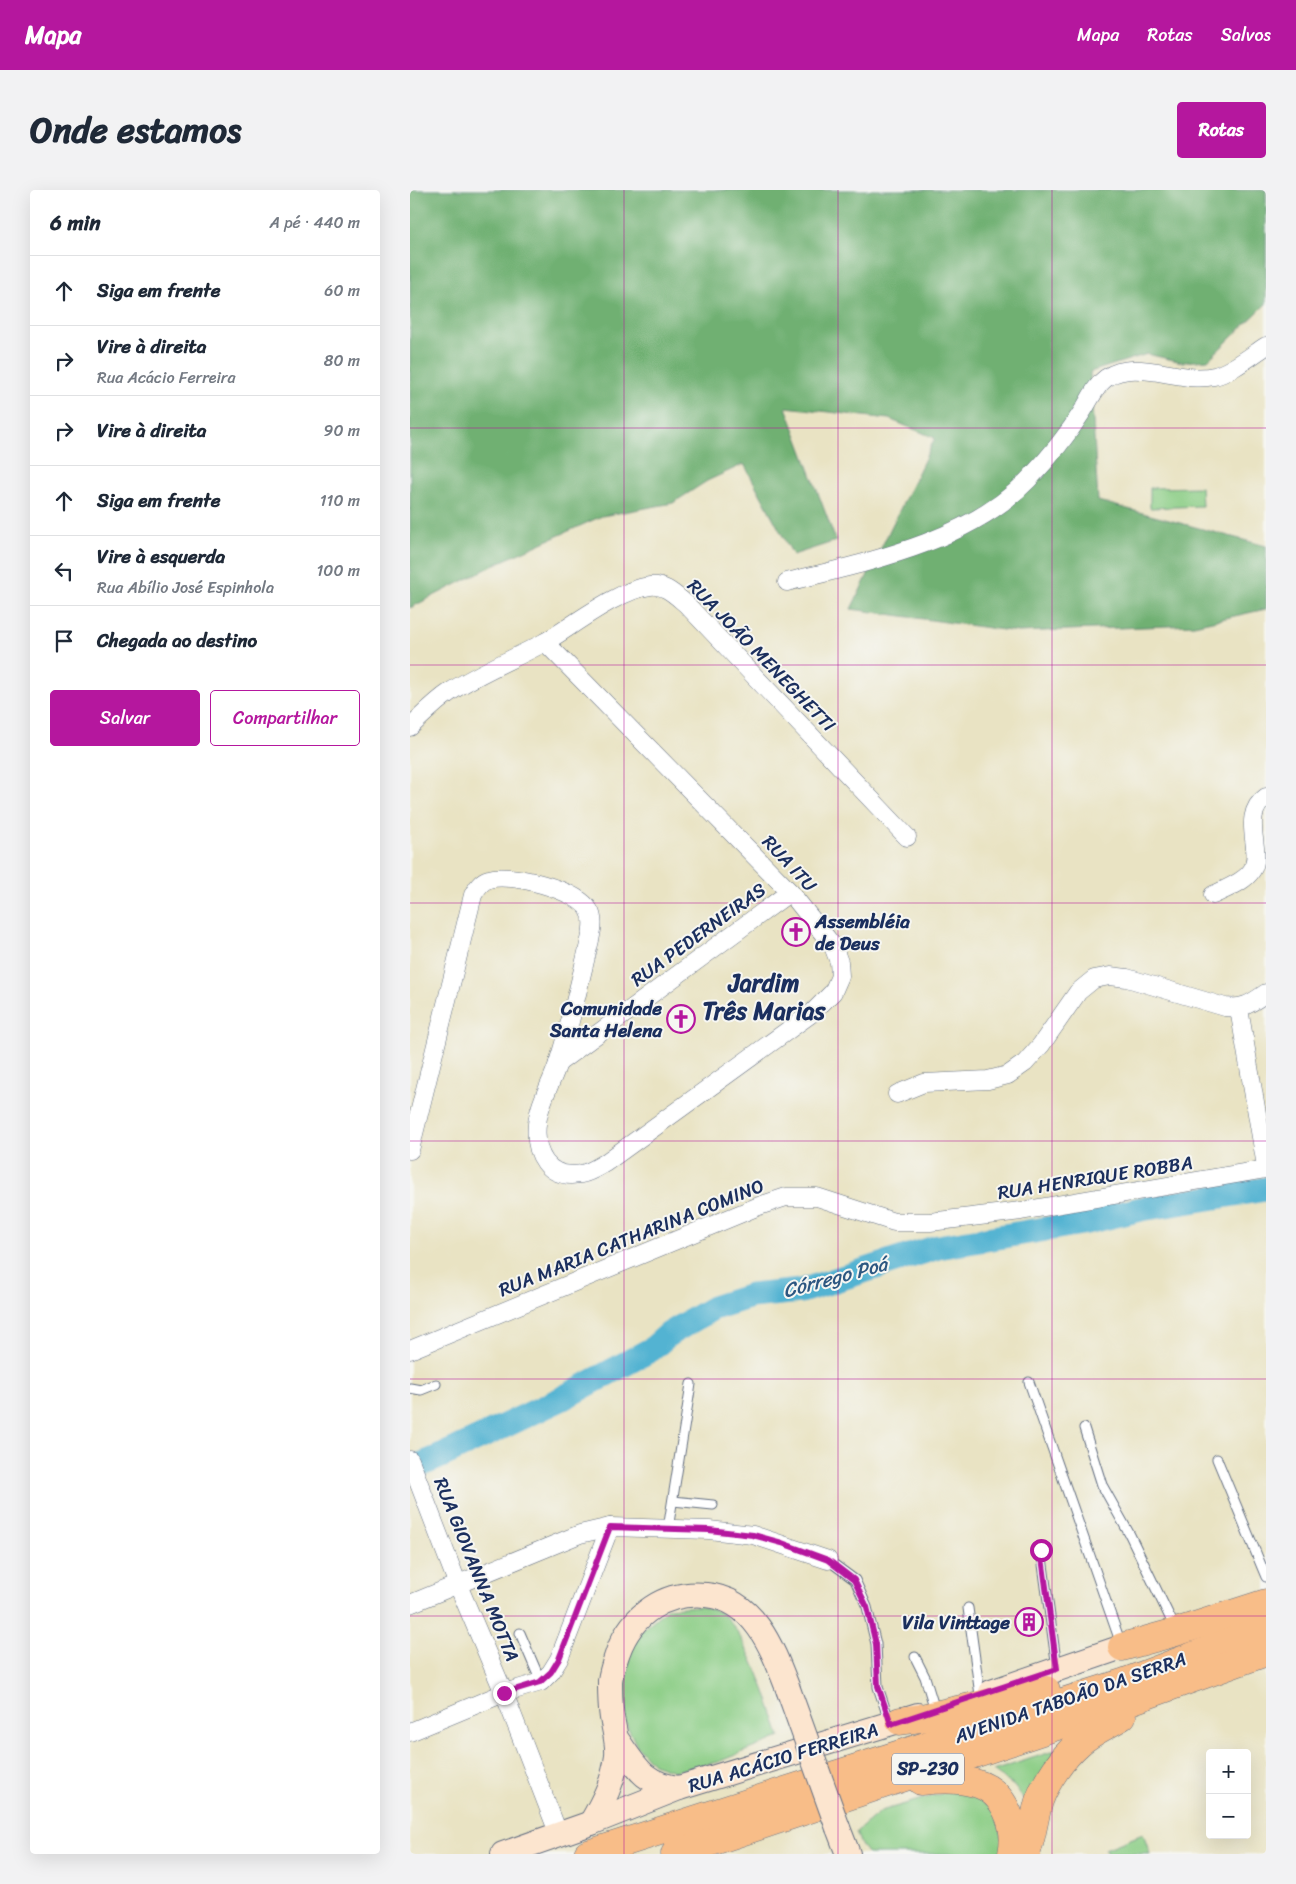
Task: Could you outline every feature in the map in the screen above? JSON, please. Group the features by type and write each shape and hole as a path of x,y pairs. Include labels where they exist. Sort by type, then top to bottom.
{"highway":[{"path":"1122,1647 1266,1603"},
{"name":"AVENIDA TABOÃO DA SERRA","path":"588,1854 1125,1682 1266,1628"},
{"name":"AVENIDA TABOÃO DA SERRA","path":"675,1854 1105,1710 1266,1652"},
{"path":"895,1722 922,1718 1092,1681 1125,1682"},
{"path":"1026,1854 1040,1801 1047,1785 1066,1757 1079,1743 1097,1731 1181,1682"},
{"path":"880,1785 958,1780 983,1786 996,1796 1006,1808 1013,1824 1015,1840 1012,1854"}],"main road":[{"path":"591,1823 610,1786 617,1757 618,1742 613,1721 610,1679 620,1647 631,1626 649,1609 671,1599 708,1595 732,1603 743,1611 751,1617 767,1638 846,1845"},
{"name":"RUA ACÁCIO FERREIRA","path":"503,1854 591,1823 679,1788 935,1710 1122,1647"},
{"path":"618,1742 638,1769 649,1780 664,1786 679,1788"},
{"path":"636,1805 639,1790 638,1769"}],"street":[{"path":"787,582 893,555 960,528 995,507 1027,481 1059,444 1083,411 1094,391 1105,378 1118,372 1135,370 1154,371 1194,378 1216,376 1266,346"},
{"name":"RUA JOÃO MENEGHETTI","path":"410,727 449,693 545,642 612,601 637,589 651,586 665,587 686,604 907,837"},
{"name":"RUA ITU","path":"545,642 790,892 833,946 839,962 840,976 833,992 812,1013 605,1164 582,1174 568,1175 553,1170 542,1160 537,1146 537,1123 541,1104 558,1063"},
{"path":"1213,895 1247,876 1252,870 1255,863 1253,821 1255,809 1266,797"},
{"path":"410,1150 473,895 480,885 488,879 499,877 541,882 580,900 590,910 593,923 590,940 558,1063"},
{"name":"RUA PEDERNEIRAS","path":"558,1063 790,892"},
{"path":"897,1094 924,1083 988,1080 1008,1075 1025,1063 1041,1045 1078,992 1094,979 1110,976 1127,978 1215,1004 1239,1008 1266,993"},
{"path":"1239,1008 1266,1168"},
{"name":"RUA HENRIQUE ROBBA","path":"930,1222 1030,1210 1266,1168"},
{"name":"RUA MARIA CATHARINA COMINO","path":"410,1350 759,1206 786,1197 818,1197 894,1222 930,1222"},
{"name":"RUA GIOVANNA MOTTA","path":"410,1460 458,1585 504,1693 559,1835"},
{"path":"410,1732 504,1693 540,1682 551,1672 559,1659 610,1527"},
{"path":"410,1604 580,1534 610,1527 709,1530 753,1535 782,1543 828,1560"}],"lane":[{"path":"1029,1382 1122,1647"},
{"path":"410,1388 421,1390 436,1384"},
{"path":"668,1529 691,1384"},
{"path":"1084,1428 1102,1485 1130,1535 1176,1632"},
{"path":"1217,1459 1266,1577"},
{"path":"673,1501 713,1505"},
{"path":"1041,1550 1057,1669"},
{"path":"828,1560 854,1580 867,1607 876,1644 878,1686 895,1722"},
{"path":"968,1608 980,1695"},
{"path":"520,1633 540,1682"},
{"path":"915,1657 925,1677 935,1710"}],"green space":[{"path":"410,190 1266,190 1266,304 1208,360 1182,362 1147,354 1090,372 1098,501 1266,546 1266,609 1194,625 1018,632 851,609 935,438 889,419 786,407 836,541 793,555 744,464 707,481 673,503 602,516 502,561 410,608"},
{"path":"1201,487 1202,506 1150,508 1150,488"},
{"path":"701,1606 722,1614 731,1623 740,1637 757,1671 780,1737 718,1762 674,1771 653,1764 637,1746 624,1720 622,1677 635,1636 668,1608"},
{"path":"1063,1748 1030,1807 1014,1786 993,1771"},
{"path":"950,1791 971,1794 997,1812 1006,1854 868,1854 861,1845 856,1832 881,1811"},
{"path":"1143,1834 1150,1854 1107,1854 1105,1849"}],"waterway":[{"name":"Córrego Poá","path":"410,1469 561,1399 652,1349 669,1334 713,1308 751,1296 801,1291 938,1247 1082,1223 1141,1209 1266,1189"}],"place":[{"name":"Assembléia de Deus","path":"796,932"},
{"name":"Comunidade Santa Helena","path":"681,1019"},
{"name":"Vila Vinttage","path":"1029,1622"}],"district":[{"name":"Jardim Três Marias","path":"764,997"}],"route":[{"path":"504,1693 540,1682 551,1672 559,1659 610,1527 709,1530 753,1535 782,1543 828,1560 854,1580 867,1607 876,1644 878,1686 891,1724 1057,1669 1041,1550"}]}
